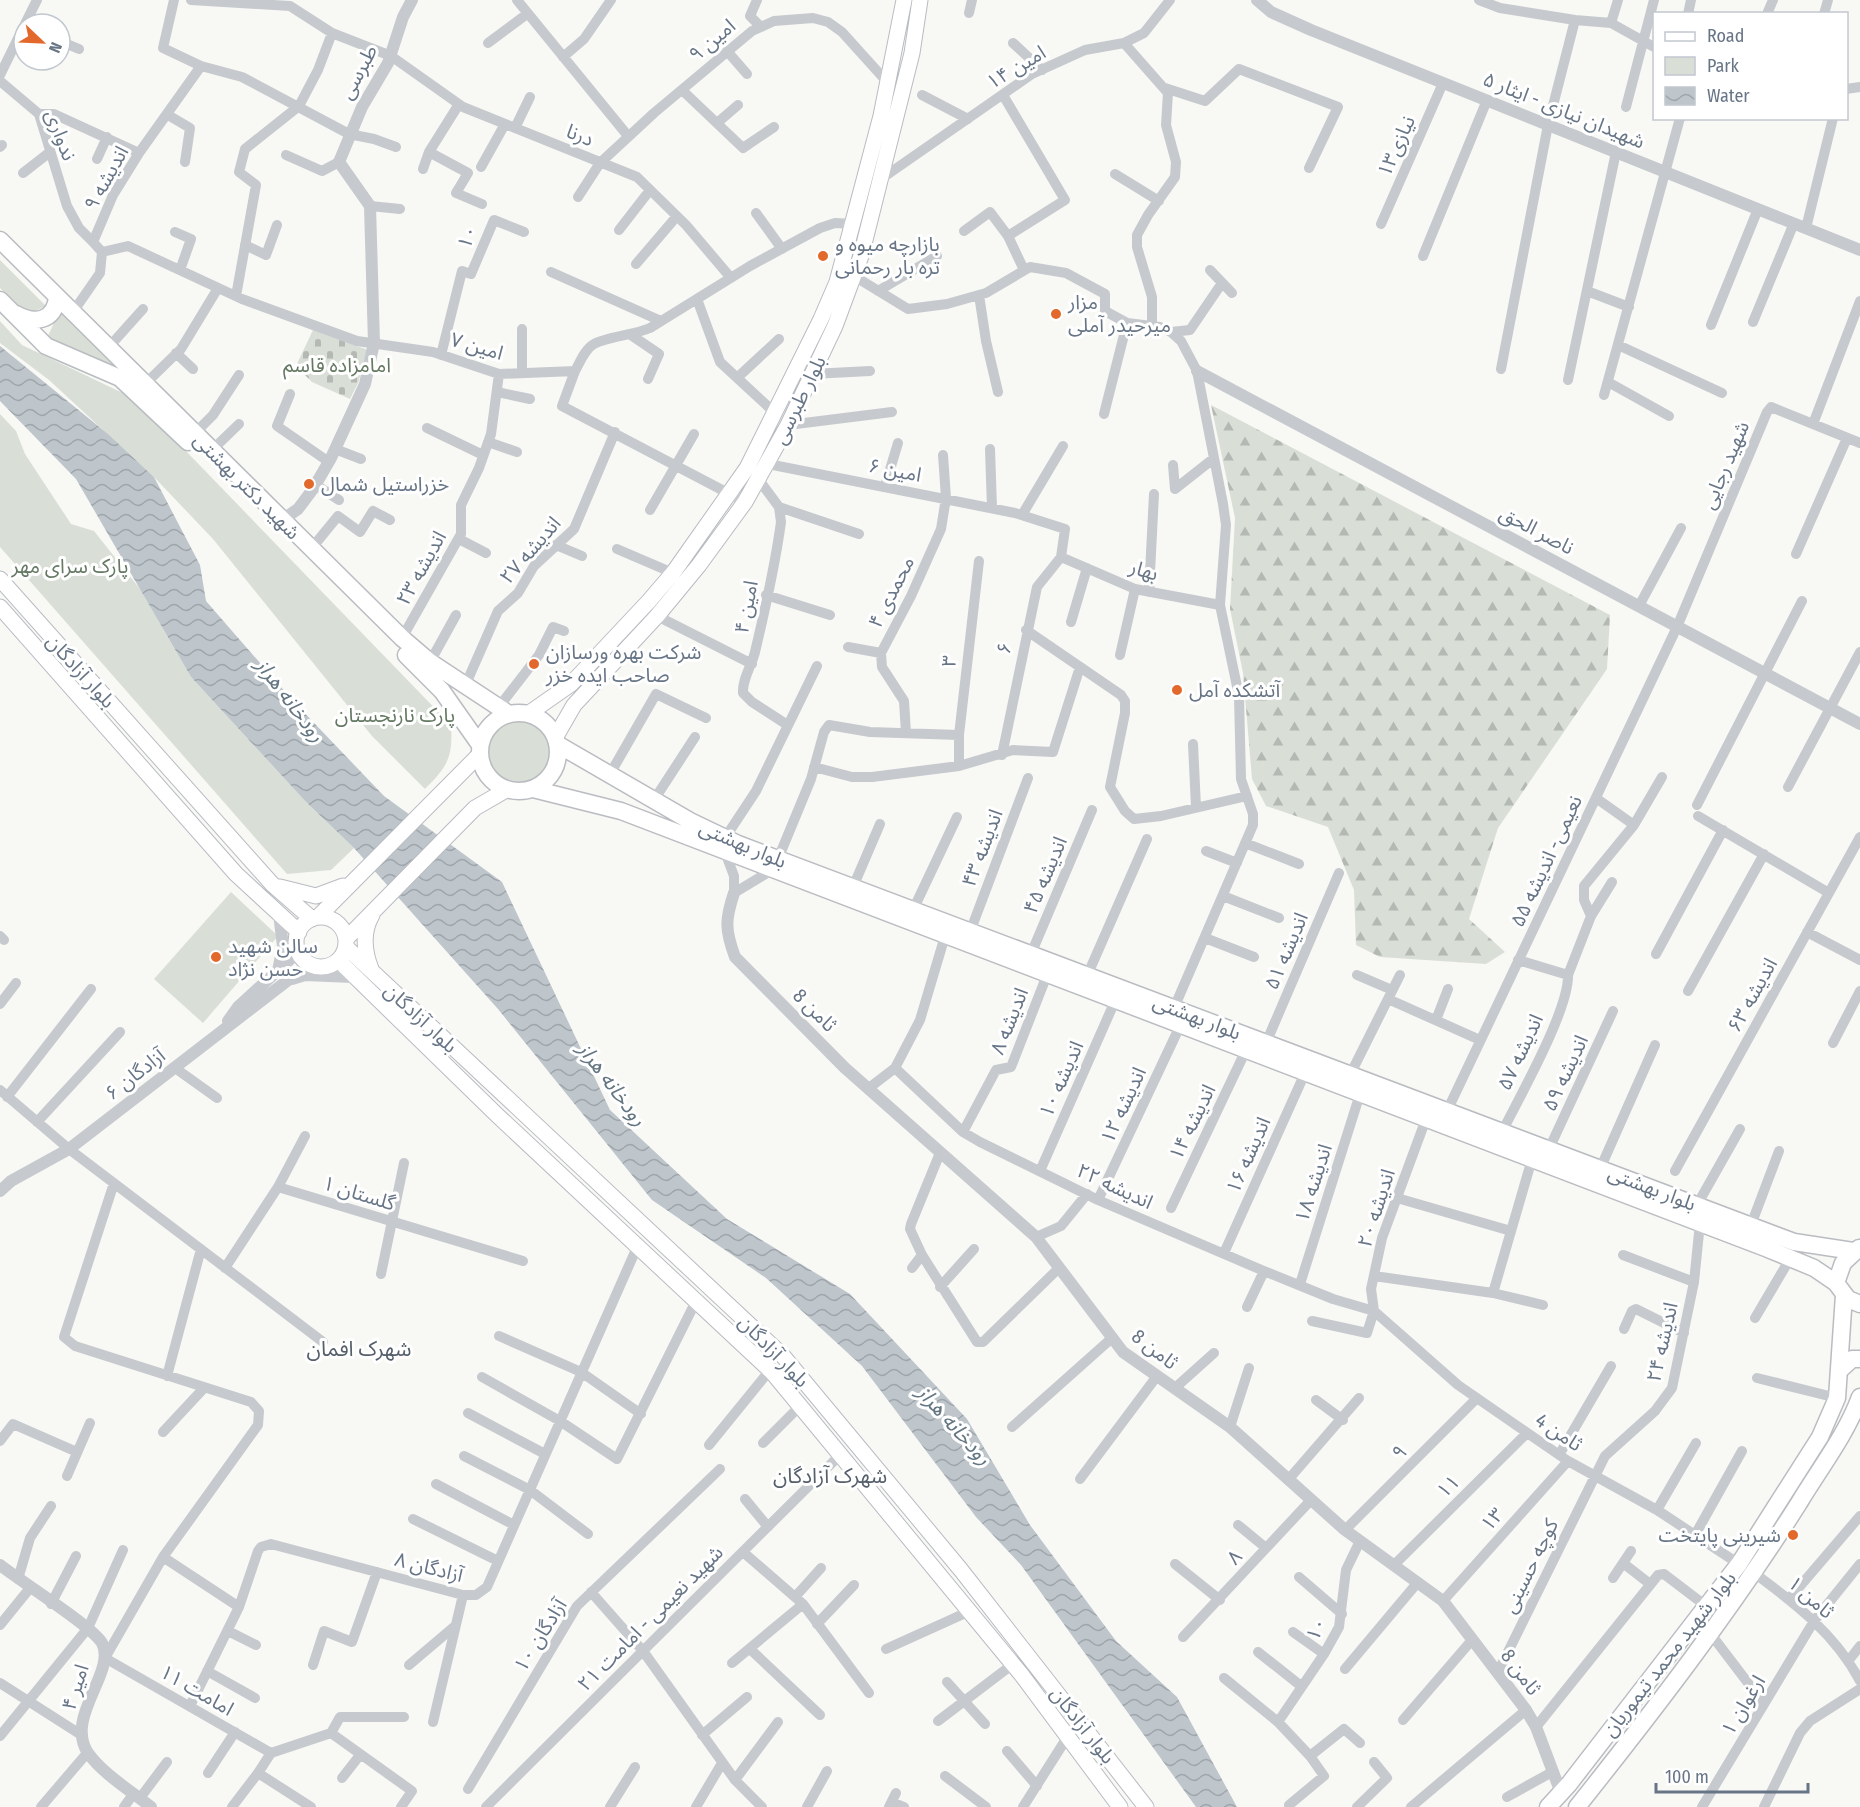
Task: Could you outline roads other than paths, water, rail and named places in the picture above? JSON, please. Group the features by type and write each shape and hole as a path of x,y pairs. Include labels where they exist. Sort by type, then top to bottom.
{"main road":[{"name":"بلوار طبرسی","path":"528,714 571,684 673,573 731,494 776,413 833,291 853,224 888,83 904,0"},
{"name":"بلوار طبرسی","path":"556,741 574,705 657,616 745,502 788,425 835,326 854,276 912,53 920,0"},
{"name":"شهید دکتر بهشتی","path":"0,240 402,638 430,662 504,711"},
{"path":"6,306 25,319 40,320 53,312 57,298"},
{"name":"شهید دکتر بهشتی","path":"6,306 46,346 120,378 442,690 479,750"},
{"name":"بلوار آزادگان","path":"0,579 272,884 315,918"},
{"name":"بلوار آزادگان","path":"0,607 236,874 298,932"},
{"path":"62,678 76,665"},
{"path":"86,704 99,691"},
{"path":"479,750 487,777 506,790 515,792 533,789 543,784 556,766 556,741 544,722 528,714 504,711 490,726 479,750 452,784 298,932 296,942 304,958 324,967 338,960 346,943 375,909 475,808 506,790"},
{"name":"بلوار بهشتی","path":"556,741 725,845"},
{"name":"بلوار بهشتی","path":"533,789 621,811 725,845 945,936 1180,1026 1350,1075 1794,1242 1820,1247 1857,1249"},
{"name":"بلوار بهشتی","path":"775,865 853,887 1174,1008 1305,1073 1791,1257 1814,1268 1860,1304"},
{"path":"272,884 316,896 349,884"},
{"path":"373,973 365,954 366,925 375,909"},
{"path":"315,918 336,922 346,943"},
{"name":"بلوار آزادگان","path":"346,943 373,973 783,1356 961,1570 1146,1807"},
{"name":"بلوار آزادگان","path":"338,960 503,1121 697,1299 770,1370 1013,1664 1068,1736 1115,1805"},
{"path":"503,1121 516,1107"},
{"path":"526,1142 538,1127"},
{"path":"1814,1268 1823,1259 1824,1251 1820,1247"},
{"path":"1840,1289 1843,1263 1857,1249"},
{"name":"بلوار شهید محمد تیموریان","path":"1548,1807 1662,1665 1739,1564 1820,1437 1837,1398 1841,1369 1840,1289"},
{"path":"1841,1369 1852,1359 1860,1359"},
{"name":"بلوار شهید محمد تیموریان","path":"1576,1807 1679,1676 1754,1573 1837,1444 1860,1397"},
{"path":"1686,1634 1689,1645 1705,1640"},
{"path":"1662,1665 1672,1665 1679,1676"}],"street":[{"path":"174,0 163,48 201,66 242,77 349,134 374,139 396,147"},
{"path":"191,0 292,3"},
{"name":"طبرسی","path":"339,162 349,134 391,56 403,17 412,0"},
{"path":"516,0 628,136"},
{"path":"563,57 584,39 611,0"},
{"path":"757,0 750,16 761,27"},
{"path":"969,13 972,0"},
{"name":"امین ۱۴","path":"881,179 1042,70 1085,50 1124,43 1144,33 1170,0"},
{"name":"شهیدان نیازی - ایثار ۵","path":"1257,0 1284,18 1860,250"},
{"path":"1479,0 1500,8 1575,20 1611,23 1653,46"},
{"path":"1611,23 1618,0"},
{"path":"1626,107 1654,0"},
{"name":"درنا","path":"292,3 332,33 391,56 459,104 637,177 677,216 731,278"},
{"path":"488,43 527,14"},
{"name":"امین ۹","path":"578,197 600,162 628,136 752,31 774,21 813,18 828,22 842,32 888,83"},
{"path":"1501,369 1548,125 1575,20"},
{"path":"236,296 256,185 239,172 245,149 299,106 318,70 332,33"},
{"path":"1013,43 1042,70"},
{"path":"1124,43 1165,88 1168,99 1166,125 1177,168 1170,187 1137,236 1137,247 1152,297 1152,326"},
{"path":"72,46 79,49"},
{"path":"0,75 12,50"},
{"path":"727,51 747,75"},
{"name":"اندیشه ۹","path":"102,252 93,242 113,195 139,153 201,66"},
{"path":"1165,88 1205,100 1239,69 1338,107 1309,168"},
{"name":"ندواری","path":"0,81 39,114 67,206 79,228 93,242"},
{"name":"نیازی۱۳","path":"1381,224 1443,83"},
{"path":"682,90 743,148 774,127"},
{"path":"922,95 968,119"},
{"path":"1003,95 1065,200 1008,236"},
{"path":"481,167 530,97"},
{"path":"1423,256 1487,100"},
{"path":"423,169 429,152 459,104"},
{"path":"717,123 738,105"},
{"path":"39,114 54,114 139,153"},
{"path":"168,115 190,128 185,162"},
{"path":"1604,395 1679,120"},
{"path":"1753,322 1800,226 1832,120"},
{"path":"97,159 107,137"},
{"path":"23,173 50,152"},
{"path":"429,152 468,173 456,193 482,204"},
{"path":"1568,380 1616,152"},
{"path":"282,520 298,509 329,462 365,384 374,343 370,206 339,162 322,171 286,155"},
{"path":"1115,174 1159,201"},
{"path":"619,230 650,190"},
{"path":"370,206 400,209"},
{"path":"1711,325 1758,209"},
{"path":"964,231 990,212 1008,236 1024,270"},
{"path":"756,213 782,249"},
{"path":"636,264 677,216"},
{"name":"۱۰","path":"441,355 462,271 471,274 494,220 524,231"},
{"path":"745,502 562,406 575,371 595,343 631,335 661,321 820,228 835,223 853,224"},
{"path":"245,245 266,255 277,225"},
{"path":"175,232 191,239 180,270"},
{"name":"امین ۷","path":"102,252 128,246 236,296 333,334 374,343 406,346 499,374 575,371"},
{"path":"73,312 100,273 102,252"},
{"path":"878,291 937,256"},
{"path":"854,276 908,309 947,304 980,295 1030,267 1066,273 1105,294 1105,311 1127,323 1152,326 1171,332 1190,330 1222,283"},
{"path":"1210,270 1232,293"},
{"path":"551,272 661,321"},
{"path":"145,384 176,354 218,288"},
{"path":"1587,291 1629,308"},
{"path":"980,295 986,341 998,392"},
{"path":"697,299 720,362 776,413"},
{"path":"1813,424 1860,300"},
{"path":"108,348 143,309"},
{"path":"1104,414 1127,323"},
{"path":"522,329 522,372"},
{"path":"1171,332 1181,341 1197,371 1226,525 1220,605 1239,696 1241,779 1253,825 1174,1008"},
{"path":"631,335 659,354 648,379"},
{"path":"738,376 779,339"},
{"path":"1618,345 1722,393"},
{"path":"176,354 193,369"},
{"path":"812,374 870,371"},
{"name":"ناصر الحق","path":"1197,371 1860,724"},
{"name":"اندیشه ۲۳","path":"402,638 461,534 461,505 488,442 499,374"},
{"path":"194,434 213,415 239,375"},
{"path":"1608,382 1669,416"},
{"path":"496,392 530,399"},
{"path":"290,394 277,426 329,462"},
{"name":"شهید رجایی","path":"1677,627 1771,407 1860,443"},
{"path":"788,425 892,412"},
{"path":"211,451 239,424"},
{"path":"428,428 483,455"},
{"name":"اندیشه ۲۷","path":"465,686 498,611 518,593 534,566 574,530 615,432"},
{"path":"650,510 694,434"},
{"path":"1796,554 1847,438"},
{"path":"488,442 517,452"},
{"path":"885,486 898,443"},
{"path":"1019,514 1063,446"},
{"path":"335,449 361,459"},
{"path":"990,449 992,508"},
{"name":"محمدی ۴","path":"906,733 904,701 882,667 881,653 911,596 941,529 946,498 943,455"},
{"path":"1173,465 1175,489 1213,459"},
{"name":"امین ۶","path":"768,464 1019,514 1065,529 1061,557"},
{"path":"759,480 779,507 859,534"},
{"path":"316,484 339,500"},
{"path":"1149,592 1154,494"},
{"name":"امین ۴","path":"779,507 781,522 778,544 752,664 742,688 745,697 786,724"},
{"path":"311,549 338,516 360,532 373,511 390,520"},
{"path":"1639,606 1681,528"},
{"path":"459,539 486,553"},
{"path":"556,545 582,556"},
{"path":"617,549 673,573"},
{"name":"بهار","path":"1061,557 1135,589 1220,605"},
{"name":"۶","path":"1002,755 1026,630 1037,587 1061,557"},
{"name":"۳","path":"959,766 959,735 979,561"},
{"path":"1071,622 1087,568"},
{"path":"1120,655 1135,589"},
{"path":"766,595 830,615"},
{"path":"1802,601 1698,810 1723,830 1829,893"},
{"path":"430,662 456,615"},
{"path":"657,616 752,664"},
{"path":"504,711 539,655 553,627 564,631"},
{"name":"نعیمی- اندیشه ۵۵","path":"1447,1111 1677,627"},
{"path":"1026,630 1121,695 1125,701 1125,713 1110,787 1125,811 1134,819 1144,820 1247,796"},
{"path":"848,647 881,653"},
{"path":"1788,787 1860,651"},
{"path":"734,893 734,876 725,845 765,773 786,724 817,666"},
{"path":"814,767 852,777 872,777 959,766 1023,750 1053,752 1080,667"},
{"path":"610,774 656,694 706,718"},
{"path":"734,893 775,865 814,767 826,728 833,725 870,732 959,735"},
{"path":"654,800 695,737"},
{"path":"1193,744 1196,807"},
{"path":"1591,916 1584,900 1584,886 1634,825 1662,777"},
{"name":"اندیشه ۴۳","path":"970,932 1028,778"},
{"path":"1596,798 1634,825"},
{"name":"اندیشه ۴۵","path":"1031,954 1092,810"},
{"path":"913,910 957,817"},
{"path":"853,887 880,824"},
{"path":"1656,954 1723,830"},
{"name":"اندیشه ۶۳","path":"1675,1171 1860,837"},
{"path":"1087,976 1147,839"},
{"path":"1245,843 1299,864"},
{"path":"1206,851 1237,863"},
{"path":"1688,991 1764,854"},
{"name":"اندیشه ۵۱","path":"1256,1047 1339,873"},
{"path":"1518,960 1568,975 1591,916 1612,882"},
{"name":"ثامن 8","path":"734,893 726,918 728,937 735,957 845,1068 1036,1237 1123,1352 1230,1427 1346,1530 1443,1601 1526,1710 1536,1727 1561,1793"},
{"path":"1223,896 1279,918"},
{"path":"278,971 283,946 279,914"},
{"path":"1807,932 1860,960"},
{"path":"869,1088 895,1068 920,1020 945,936"},
{"path":"1205,938 1254,957"},
{"name":"آزادگان ۶","path":"224,1027 238,1007 278,971 304,958"},
{"name":"آزادگان ۶","path":"0,1191 12,1181 69,1149 175,1068 224,1027 288,980 304,958"},
{"path":"288,980 305,975 353,977"},
{"name":"اندیشه ۸","path":"963,1132 996,1070 1011,1067 1047,975"},
{"path":"1357,975 1436,1020 1480,1040"},
{"path":"1350,1075 1400,975"},
{"name":"اندیشه ۵۷","path":"1502,1132 1560,1010 1568,988 1568,975"},
{"path":"0,1004 16,983"},
{"path":"91,988 4,1094 69,1149 323,1342"},
{"path":"1436,1020 1448,989"},
{"path":"1833,1043 1860,991"},
{"name":"اندیشه ۱۰","path":"1040,1171 1115,1001"},
{"name":"اندیشه ۵۹","path":"1549,1149 1613,1011"},
{"name":"اندیشه ۱۲","path":"1098,1200 1180,1026"},
{"path":"37,1122 120,1032"},
{"path":"1600,1168 1655,1045"},
{"name":"اندیشه ۱۴","path":"1171,1208 1256,1047"},
{"path":"175,1068 217,1098"},
{"name":"اندیشه ۲۲","path":"895,1068 963,1132 1098,1200 1333,1299 1374,1311"},
{"name":"اندیشه ۱۶","path":"1224,1253 1305,1073"},
{"name":"اندیشه ۱۸","path":"1300,1284 1360,1094"},
{"name":"اندیشه ۲۰","path":"1374,1311 1371,1289 1382,1239 1426,1119"},
{"path":"1697,1205 1740,1129"},
{"path":"225,1268 278,1187 305,1137"},
{"path":"1751,1225 1779,1151"},
{"path":"940,1153 910,1229 940,1287 976,1342 982,1342 1058,1269"},
{"path":"1493,1293 1532,1159"},
{"path":"381,1274 404,1163"},
{"path":"105,1658 163,1557 258,1425 260,1419 259,1411 251,1402 75,1346 64,1337 114,1183"},
{"name":"گلستان ۱","path":"278,1187 523,1261"},
{"path":"1036,1237 1061,1226 1087,1194"},
{"path":"1397,1198 1511,1231"},
{"name":"اندیشه ۲۴","path":"1594,1476 1609,1451 1664,1401 1672,1388 1694,1282 1701,1223"},
{"name":"آزادگان ۸","path":"238,1607 258,1551 265,1545 463,1595 476,1595 487,1587 638,1245"},
{"path":"166,1376 201,1249"},
{"path":"940,1287 974,1249"},
{"path":"912,1268 922,1254"},
{"path":"1623,1255 1694,1282"},
{"path":"1755,1318 1791,1257"},
{"path":"1247,1307 1264,1271"},
{"path":"1374,1276 1493,1293 1543,1305"},
{"path":"482,1377 560,1421 617,1459 697,1299"},
{"path":"1624,1329 1632,1311 1636,1309 1684,1333"},
{"path":"1312,1322 1367,1333 1374,1311"},
{"name":"ثامن 4","path":"1374,1311 1458,1385 1527,1433 1594,1476 1657,1510 1739,1564"},
{"path":"499,1336 581,1372 640,1414"},
{"path":"1012,1427 1112,1338"},
{"path":"1175,1388 1214,1353"},
{"name":"۱۳","path":"1443,1601 1564,1458 1611,1366"},
{"path":"1230,1427 1249,1368"},
{"path":"709,1445 770,1370"},
{"path":"1080,1479 1157,1376"},
{"path":"1757,1378 1837,1398"},
{"path":"164,1432 204,1388"},
{"path":"1288,1480 1343,1420 1359,1398"},
{"name":"۹","path":"1346,1530 1477,1398"},
{"path":"1316,1400 1343,1420"},
{"path":"763,1443 800,1406"},
{"path":"468,1413 545,1454"},
{"path":"67,1476 90,1423"},
{"path":"0,1441 13,1424 78,1452"},
{"name":"۱۱","path":"1394,1565 1527,1433"},
{"path":"1657,1510 1696,1443"},
{"path":"1695,1535 1742,1451"},
{"path":"464,1455 530,1490 588,1534"},
{"name":"شهید نعیمی - امامت ۲۱","path":"486,1807 840,1455"},
{"name":"آزادگان ۱۰","path":"468,1789 577,1606 720,1469"},
{"name":"کوچه حسینی","path":"1498,1672 1594,1476"},
{"path":"436,1484 514,1525"},
{"path":"745,1499 768,1527"},
{"name":"۸","path":"1183,1637 1311,1500"},
{"path":"18,1579 30,1538 51,1506"},
{"path":"1789,1599 1860,1516"},
{"path":"413,1519 498,1562"},
{"path":"1238,1525 1266,1548"},
{"name":"۱۰","path":"1278,1722 1339,1628 1346,1570 1360,1541"},
{"path":"0,1736 88,1628 123,1550"},
{"path":"743,1551 799,1601 869,1693"},
{"path":"1613,1578 1631,1551"},
{"path":"51,1604 76,1556"},
{"path":"163,1557 238,1607 190,1706"},
{"path":"1623,1563 1650,1584"},
{"path":"1175,1564 1220,1600"},
{"name":"ارغوان ۱","path":"1702,1807 1814,1621 1860,1564"},
{"name":"امیر ۴","path":"0,1565 51,1604 88,1628 102,1644 105,1658 85,1710 83,1736 88,1752"},
{"path":"732,1663 750,1649 799,1601 821,1568"},
{"path":"313,1665 324,1631 352,1642 377,1572"},
{"path":"1536,1727 1661,1573 1706,1606"},
{"name":"ثامن ۱","path":"1754,1573 1814,1621 1849,1660 1860,1681"},
{"path":"1299,1577 1342,1614"},
{"path":"1345,1669 1418,1582"},
{"path":"817,1624 854,1585"},
{"path":"0,1625 30,1588"},
{"path":"591,1592 643,1651 735,1780 762,1807"},
{"path":"433,1722 463,1595"},
{"path":"886,1649 970,1611"},
{"path":"410,1665 456,1626"},
{"path":"228,1631 256,1645"},
{"path":"1293,1632 1324,1654"},
{"path":"1403,1720 1472,1640"},
{"path":"1705,1640 1764,1704"},
{"path":"1849,1660 1860,1646"},
{"path":"750,1649 820,1716"},
{"path":"1258,1652 1301,1686"},
{"name":"امامت ۱۱","path":"105,1658 271,1753"},
{"path":"938,1721 1013,1664"},
{"path":"207,1671 255,1698"},
{"path":"1224,1678 1278,1722 1310,1756 1324,1776 1289,1805"},
{"path":"947,1682 985,1724"},
{"path":"0,1683 83,1736"},
{"path":"1764,1807 1800,1733 1810,1721 1860,1689"},
{"path":"702,1735 747,1697"},
{"path":"1411,1807 1526,1710"},
{"path":"232,1807 271,1753 331,1733 340,1717 404,1717"},
{"path":"735,1780 778,1722"},
{"path":"1310,1756 1344,1729 1360,1743"},
{"path":"208,1773 235,1732"},
{"path":"331,1733 412,1791 401,1807"},
{"path":"1023,1807 1068,1736"},
{"path":"1007,1751 1037,1786"},
{"path":"41,1807 88,1752 151,1807"},
{"path":"342,1778 360,1755"},
{"path":"123,1807 137,1796 167,1762"},
{"path":"1357,1807 1387,1778 1374,1762"},
{"path":"696,1807 722,1763"},
{"path":"610,1807 635,1767"},
{"path":"807,1807 827,1771"},
{"path":"1507,1797 1552,1772"},
{"path":"258,1773 311,1807"},
{"path":"945,1776 986,1807"},
{"path":"892,1800 904,1807"}],"water":[{"name":"رودخانه هراز","path":"0,346 108,434 154,477 200,565 206,601 294,702 384,796 502,882 610,1110 727,1219 850,1294 967,1419 1030,1525 1116,1641 1177,1697 1237,1807 1196,1807 1021,1565 976,1517 862,1366 766,1278 652,1200 498,1009 354,848 306,802 191,677 76,479 0,401"}],"place":[{"name":"بازارچه میوه و تره بار رحمانی","path":"823,256"},
{"name":"مزار میرحیدر آملی","path":"1056,314"},
{"name":"خزراستیل شمال","path":"309,484"},
{"name":"شرکت بهره ورسازان صاحب ایده خزر","path":"534,664"},
{"name":"آتشکده آمل","path":"1177,690"},
{"name":"سالن شهید حسن نژاد","path":"216,957"},
{"name":"شیرینی پایتخت","path":"1793,1535"}],"district":[{"name":"شهرک افمان","path":"359,1349"},
{"name":"شهرک آزادگان","path":"830,1476"}],"park label":[{"name":"امامزاده قاسم","path":"337,365"},
{"name":"پارک سرای مهر","path":"70,566"},
{"name":"پارک نارنجستان","path":"395,715"}]}
